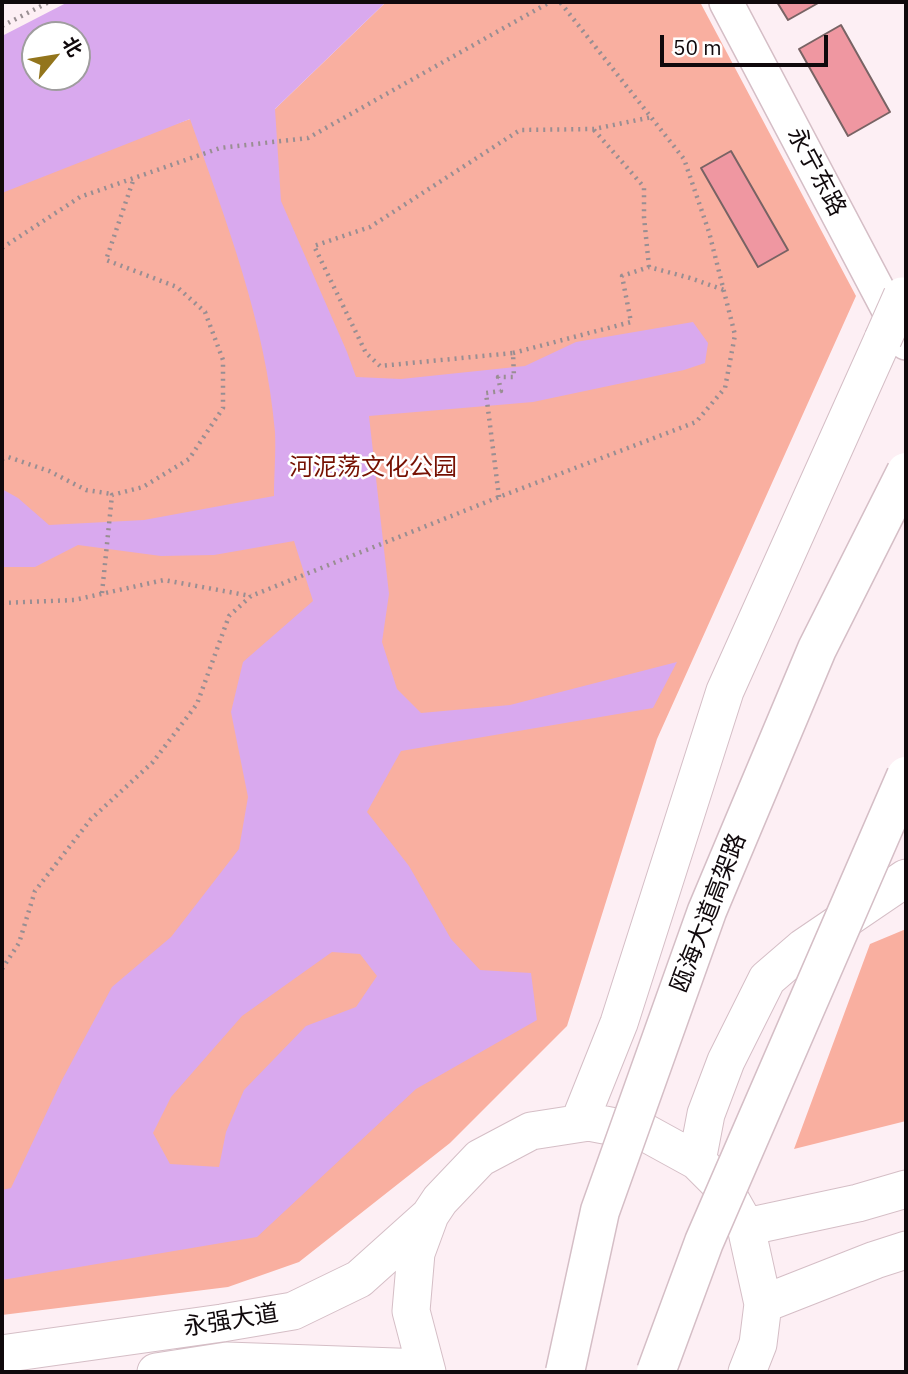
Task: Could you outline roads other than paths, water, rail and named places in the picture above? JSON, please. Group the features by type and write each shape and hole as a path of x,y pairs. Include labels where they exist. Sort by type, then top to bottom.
{"highway":[{"name":"瓯海大道高架路","path":"565,1372 600,1211 707,911 817,649 906,472"},
{"path":"656,1372 704,1242 906,776"}],"main road":[{"path":"579,1123 619,1023 725,691 895,341 904,292"},
{"path":"697,1161 706,1114 726,1061 767,979 803,948 906,878"},
{"path":"425,1370 411,1311 416,1253 430,1215 440,1200 480,1158 531,1131 589,1122 646,1133 697,1161 724,1188 746,1227 763,1304 758,1344 747,1372"},
{"path":"746,1227 859,1203 906,1189"},
{"name":"永强大道","path":"2,1354 293,1311 359,1279 430,1215"},
{"path":"763,1304 906,1250"},
{"name":"永强大道","path":"156,1372 227,1361 425,1370"}],"street":[{"name":"永宁东路","path":"726,2 895,341"}],"park label":[{"name":"河泥荡文化公园","path":"373,468"}]}
